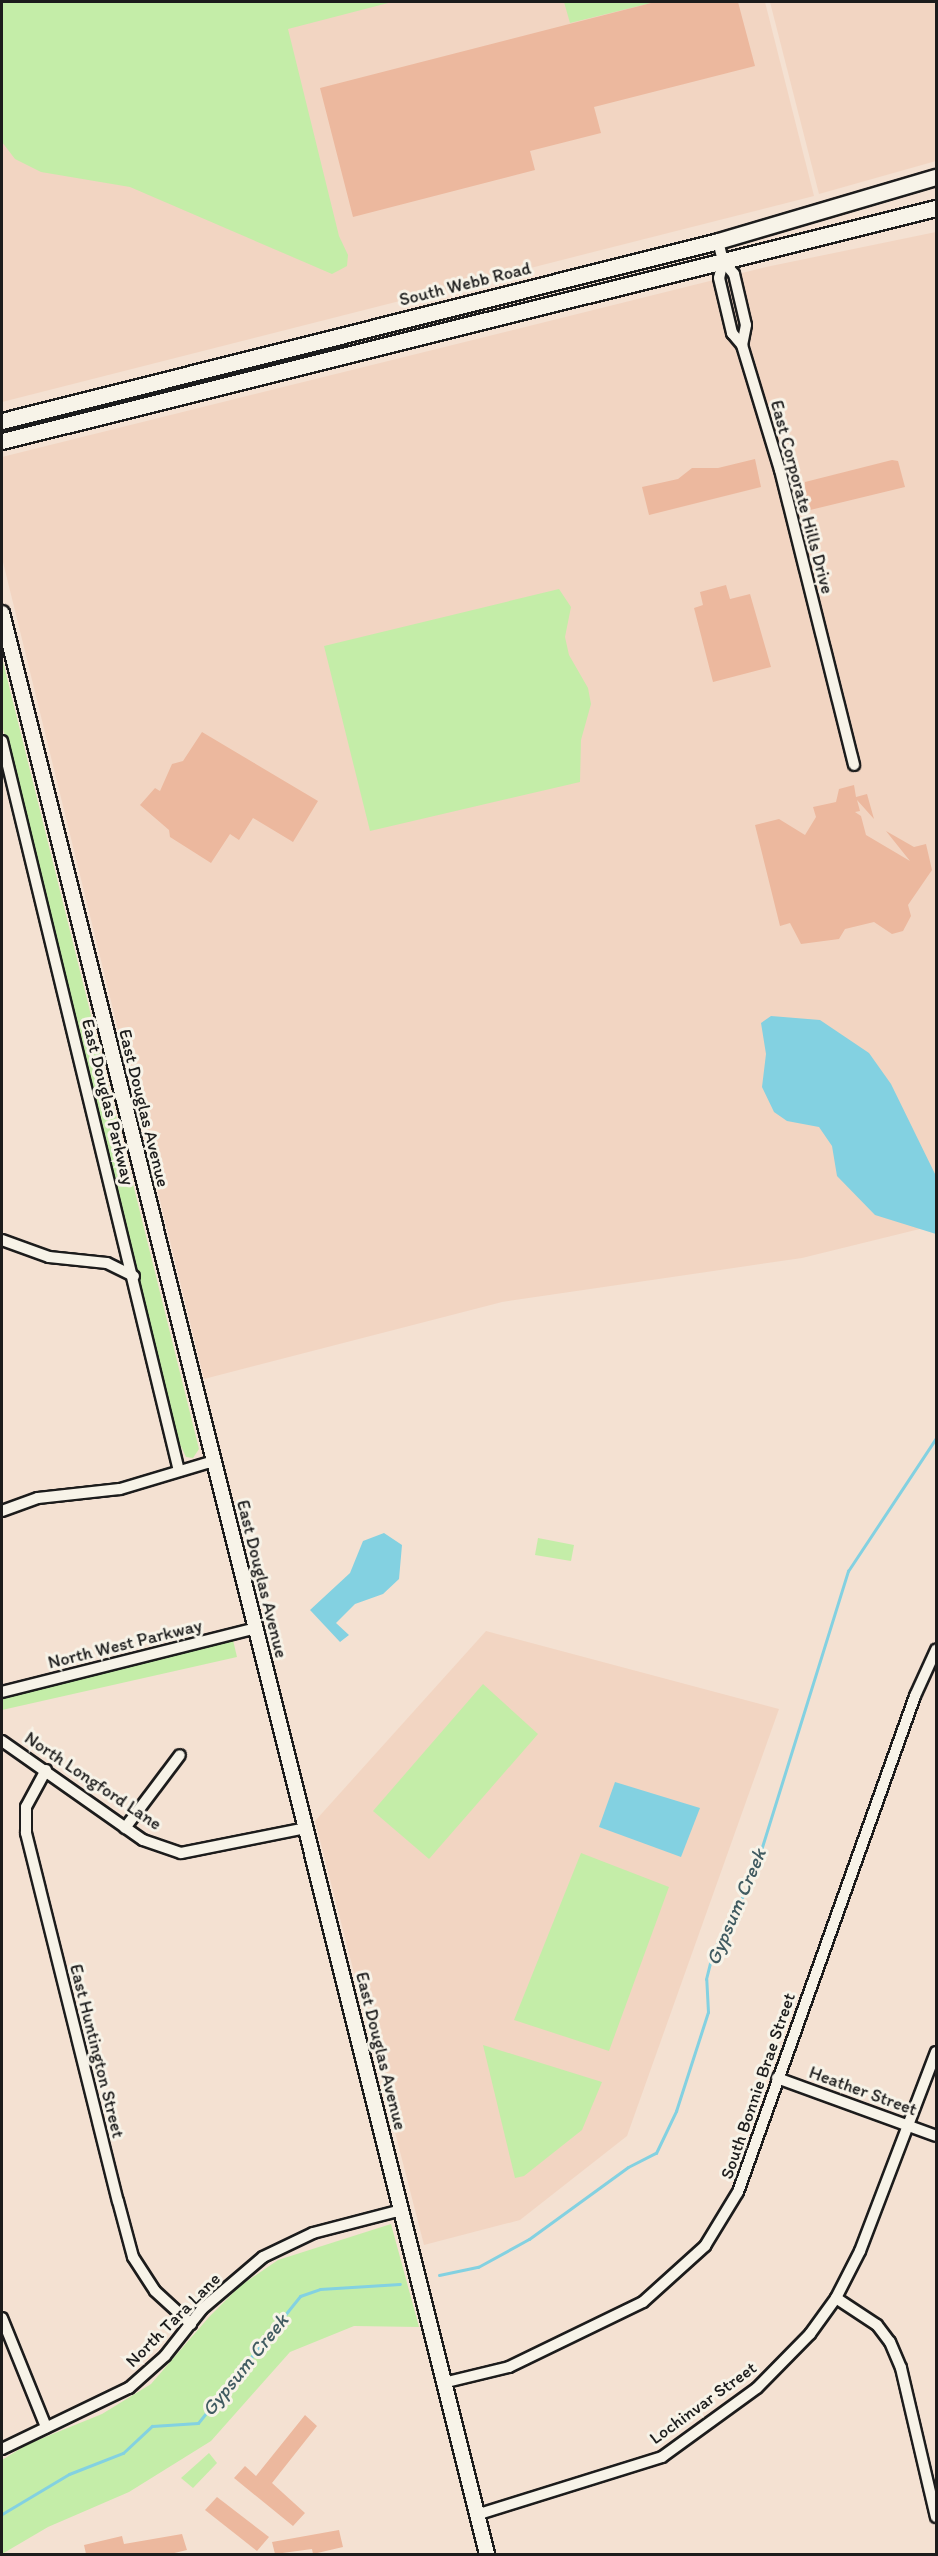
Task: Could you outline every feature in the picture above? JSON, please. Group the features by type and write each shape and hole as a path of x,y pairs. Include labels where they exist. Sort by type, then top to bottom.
{"main road":[{"name":"South Webb Road","path":"2,421 718,241 936,177"},
{"path":"2,441 936,208"},
{"path":"313,342 317,362"}],"street":[{"name":"East Corporate Hills Drive","path":"718,241 723,261 734,274 746,324 742,345 780,470 854,765"},
{"name":"East Douglas Avenue","path":"2,613 402,2210 442,2383 487,2554"},
{"name":"East Douglas Parkway","path":"2,741 134,1276 179,1471"},
{"path":"2,1240 49,1257 107,1263 134,1276"},
{"path":"2,1511 38,1498 120,1489 214,1461"},
{"name":"North West Parkway","path":"2,1692 256,1628"},
{"name":"South Bonnie Brae Street","path":"442,2383 509,2367 643,2302 705,2246 738,2192 915,1696 936,1650"},
{"name":"North Longford Lane","path":"2,1741 143,1840 181,1853 306,1828"},
{"path":"125,1828 180,1755"},
{"name":"East Huntington Street","path":"46,1770 26,1807 26,1833 115,2189 133,2257 155,2291 191,2324"},
{"name":"Lochinvar Street","path":"476,2515 662,2457 757,2388 810,2334 836,2298 910,2126 936,2052"},
{"name":"Heather Street","path":"777,2078 936,2136"},
{"name":"North Tara Lane","path":"2,2449 129,2388 165,2356 191,2324 263,2257 313,2233 402,2210"},
{"path":"836,2298 877,2325 890,2342 901,2368 936,2517"},
{"path":"2,2318 46,2427"}],"shaded area":[{"path":"2,2 765,2 814,196 2,402"},
{"path":"770,2 936,2 936,161 819,194"},
{"path":"936,232 936,1225 802,1258 502,1302 204,1379 2,558 2,457 766,267"},
{"path":"486,1631 779,1709 627,2136 520,2220 424,2245 315,1821"}],"green space":[{"path":"2,2 392,2 288,29 339,236 348,255 347,266 332,274 130,187 41,172 15,159 2,142"},
{"path":"564,2 655,2 570,23"},
{"path":"559,589 571,607 565,637 569,655 588,688 591,704 581,740 580,782 370,831 324,646"},
{"path":"2,658 199,1449 193,1458 186,1457 179,1442 2,725"},
{"path":"538,1538 574,1545 571,1561 535,1555"},
{"path":"233,1640 237,1657 2,1710 2,1698"},
{"path":"483,1684 538,1734 429,1859 373,1811"},
{"path":"581,1853 669,1887 609,2051 514,2020"},
{"path":"483,2045 602,2082 582,2130 524,2176 515,2178"},
{"path":"391,2224 419,2327 354,2326 290,2352 211,2441 129,2492 48,2527 2,2554 2,2460 28,2444 102,2414 151,2384 209,2317 240,2286 278,2260"},
{"path":"209,2453 217,2463 193,2488 181,2478"}],"water":[{"path":"771,1016 820,1020 869,1053 891,1084 936,1176 936,1234 875,1215 837,1176 832,1146 819,1127 787,1121 774,1112 762,1087 766,1054 761,1023"},
{"path":"384,1533 402,1545 399,1579 383,1594 355,1604 336,1623 349,1635 340,1642 310,1610 350,1573 363,1541"},
{"path":"615,1782 700,1808 681,1857 599,1827"}],"building":[{"path":"655,2 738,2 755,66 594,107 601,133 530,151 535,170 353,217 320,88"},
{"path":"755,459 761,487 649,515 642,487 678,479 692,468 718,468"},
{"path":"892,460 898,461 905,487 806,511 805,482"},
{"path":"726,585 730,599 750,594 771,667 713,682 694,608 703,605 700,592"},
{"path":"202,732 318,801 293,842 253,818 239,840 230,834 211,863 170,837 169,830 140,805 155,788 160,791 172,764 183,761"},
{"path":"854,785 856,797 867,794 874,819 857,800 860,811 855,812 861,816 866,835 910,861 886,831 914,847 926,844 932,870 908,905 911,916 903,931 892,934 874,922 845,929 839,939 801,944 790,923 780,926 755,825 779,819 805,835 816,817 813,807 836,802 839,789"},
{"path":"305,2415 317,2426 272,2483 305,2513 293,2526 234,2478 245,2466 256,2476"},
{"path":"217,2497 269,2537 257,2551 205,2510"},
{"path":"339,2530 343,2547 313,2554 312,2549 275,2554 272,2542"},
{"path":"182,2534 187,2550 170,2554 86,2554 84,2545 122,2536 124,2544"}],"waterway":[{"name":"Gypsum Creek","path":"439,2275 478,2267 529,2239 628,2167 656,2153 676,2111 708,2012 706,1979 713,1951 752,1879 848,1571 936,1438"},
{"name":"Gypsum Creek","path":"2,2514 69,2474 123,2453 152,2426 198,2423 300,2296 320,2289 400,2284"}]}
